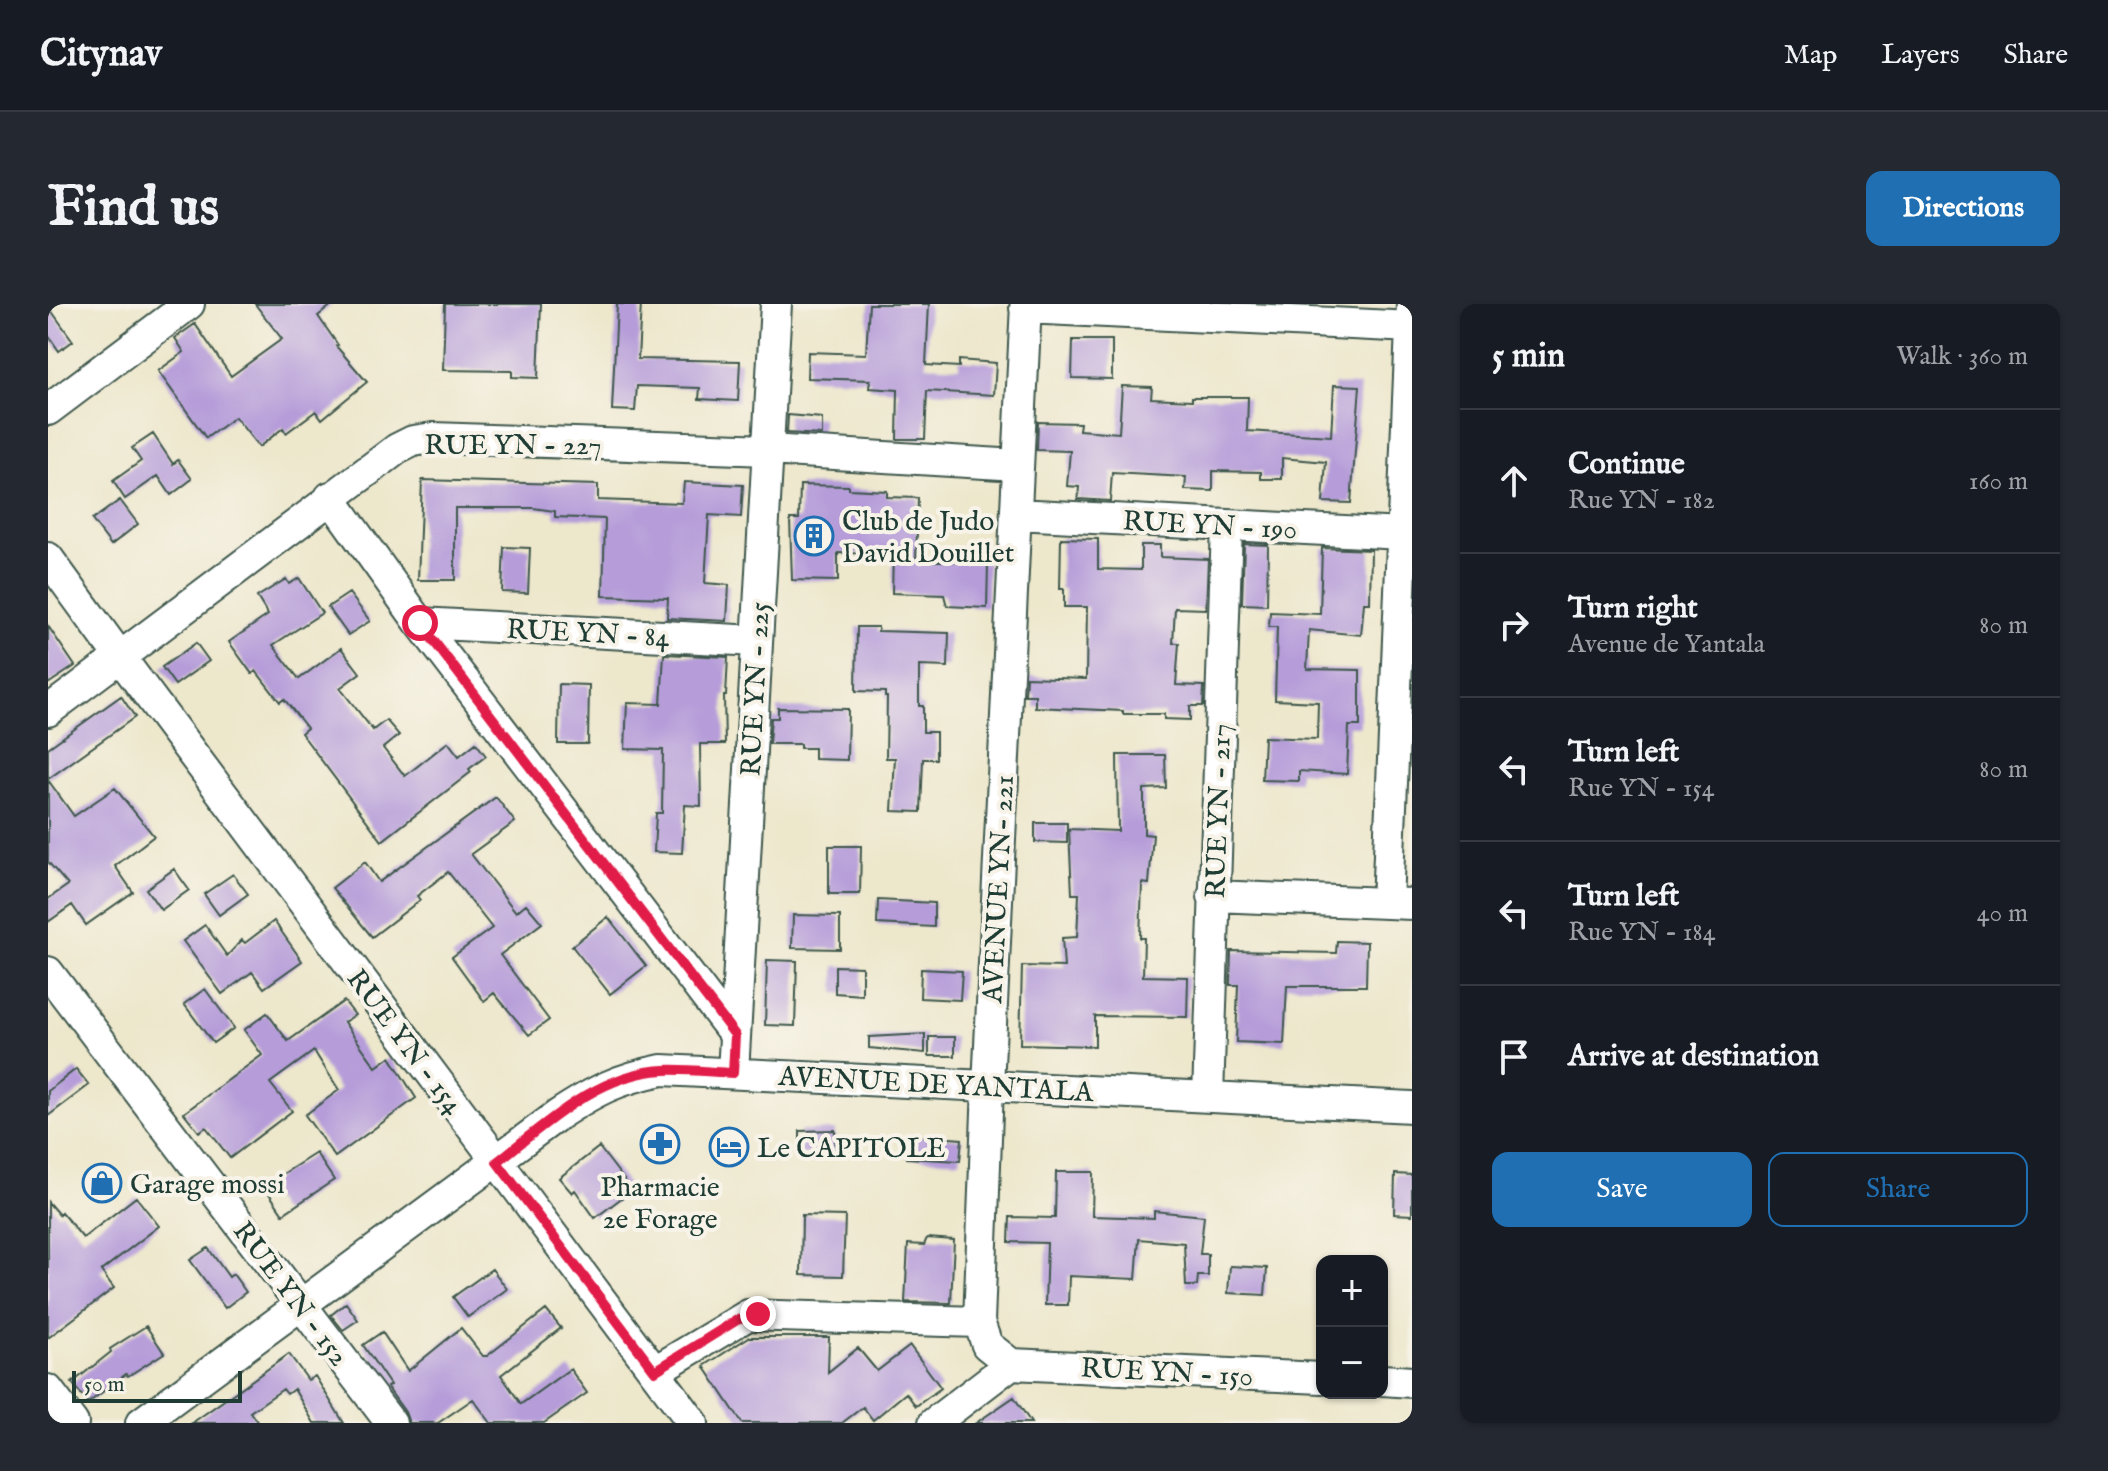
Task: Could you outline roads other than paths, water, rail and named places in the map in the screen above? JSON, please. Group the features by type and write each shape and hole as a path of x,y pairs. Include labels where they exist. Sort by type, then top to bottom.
{"street":[{"path":"48,410 189,304"},
{"name":"RUE YN - 225","path":"733,1073 776,304"},
{"path":"1213,896 1399,903 1403,534 1412,304"},
{"path":"1026,306 1242,311 1412,327"},
{"name":"AVENUE YN- 221","path":"979,1322 1026,306"},
{"name":"RUE YN - 227","path":"48,711 330,497 413,441 433,438 768,450 1018,465"},
{"path":"330,497 420,623 735,1035"},
{"name":"RUE YN - 190","path":"1016,514 1403,534"},
{"name":"RUE YN - 217","path":"1208,1097 1227,525"},
{"name":"RUE YN - 154","path":"48,558 693,1423"},
{"name":"RUE YN - 84","path":"420,623 757,641"},
{"name":"RUE YN - 152","path":"48,972 391,1423"},
{"name":"AVENUE DE YANTALA","path":"141,1423 558,1115 590,1094 623,1078 662,1070 1412,1107"},
{"path":"655,1371 748,1315 979,1322 987,1345 1011,1364 934,1423"},
{"name":"RUE YN - 150","path":"1011,1364 1316,1378"},
{"path":"1388,1380 1412,1382"},
{"path":"48,1390 73,1423"}],"place":[{"name":"Club de Judo David Douillet","path":"814,536"},
{"name":"Pharmacie 2e Forage","path":"660,1144"},
{"name":"Le CAPITOLE","path":"729,1147"},
{"name":"Garage mossi","path":"102,1183"}]}
